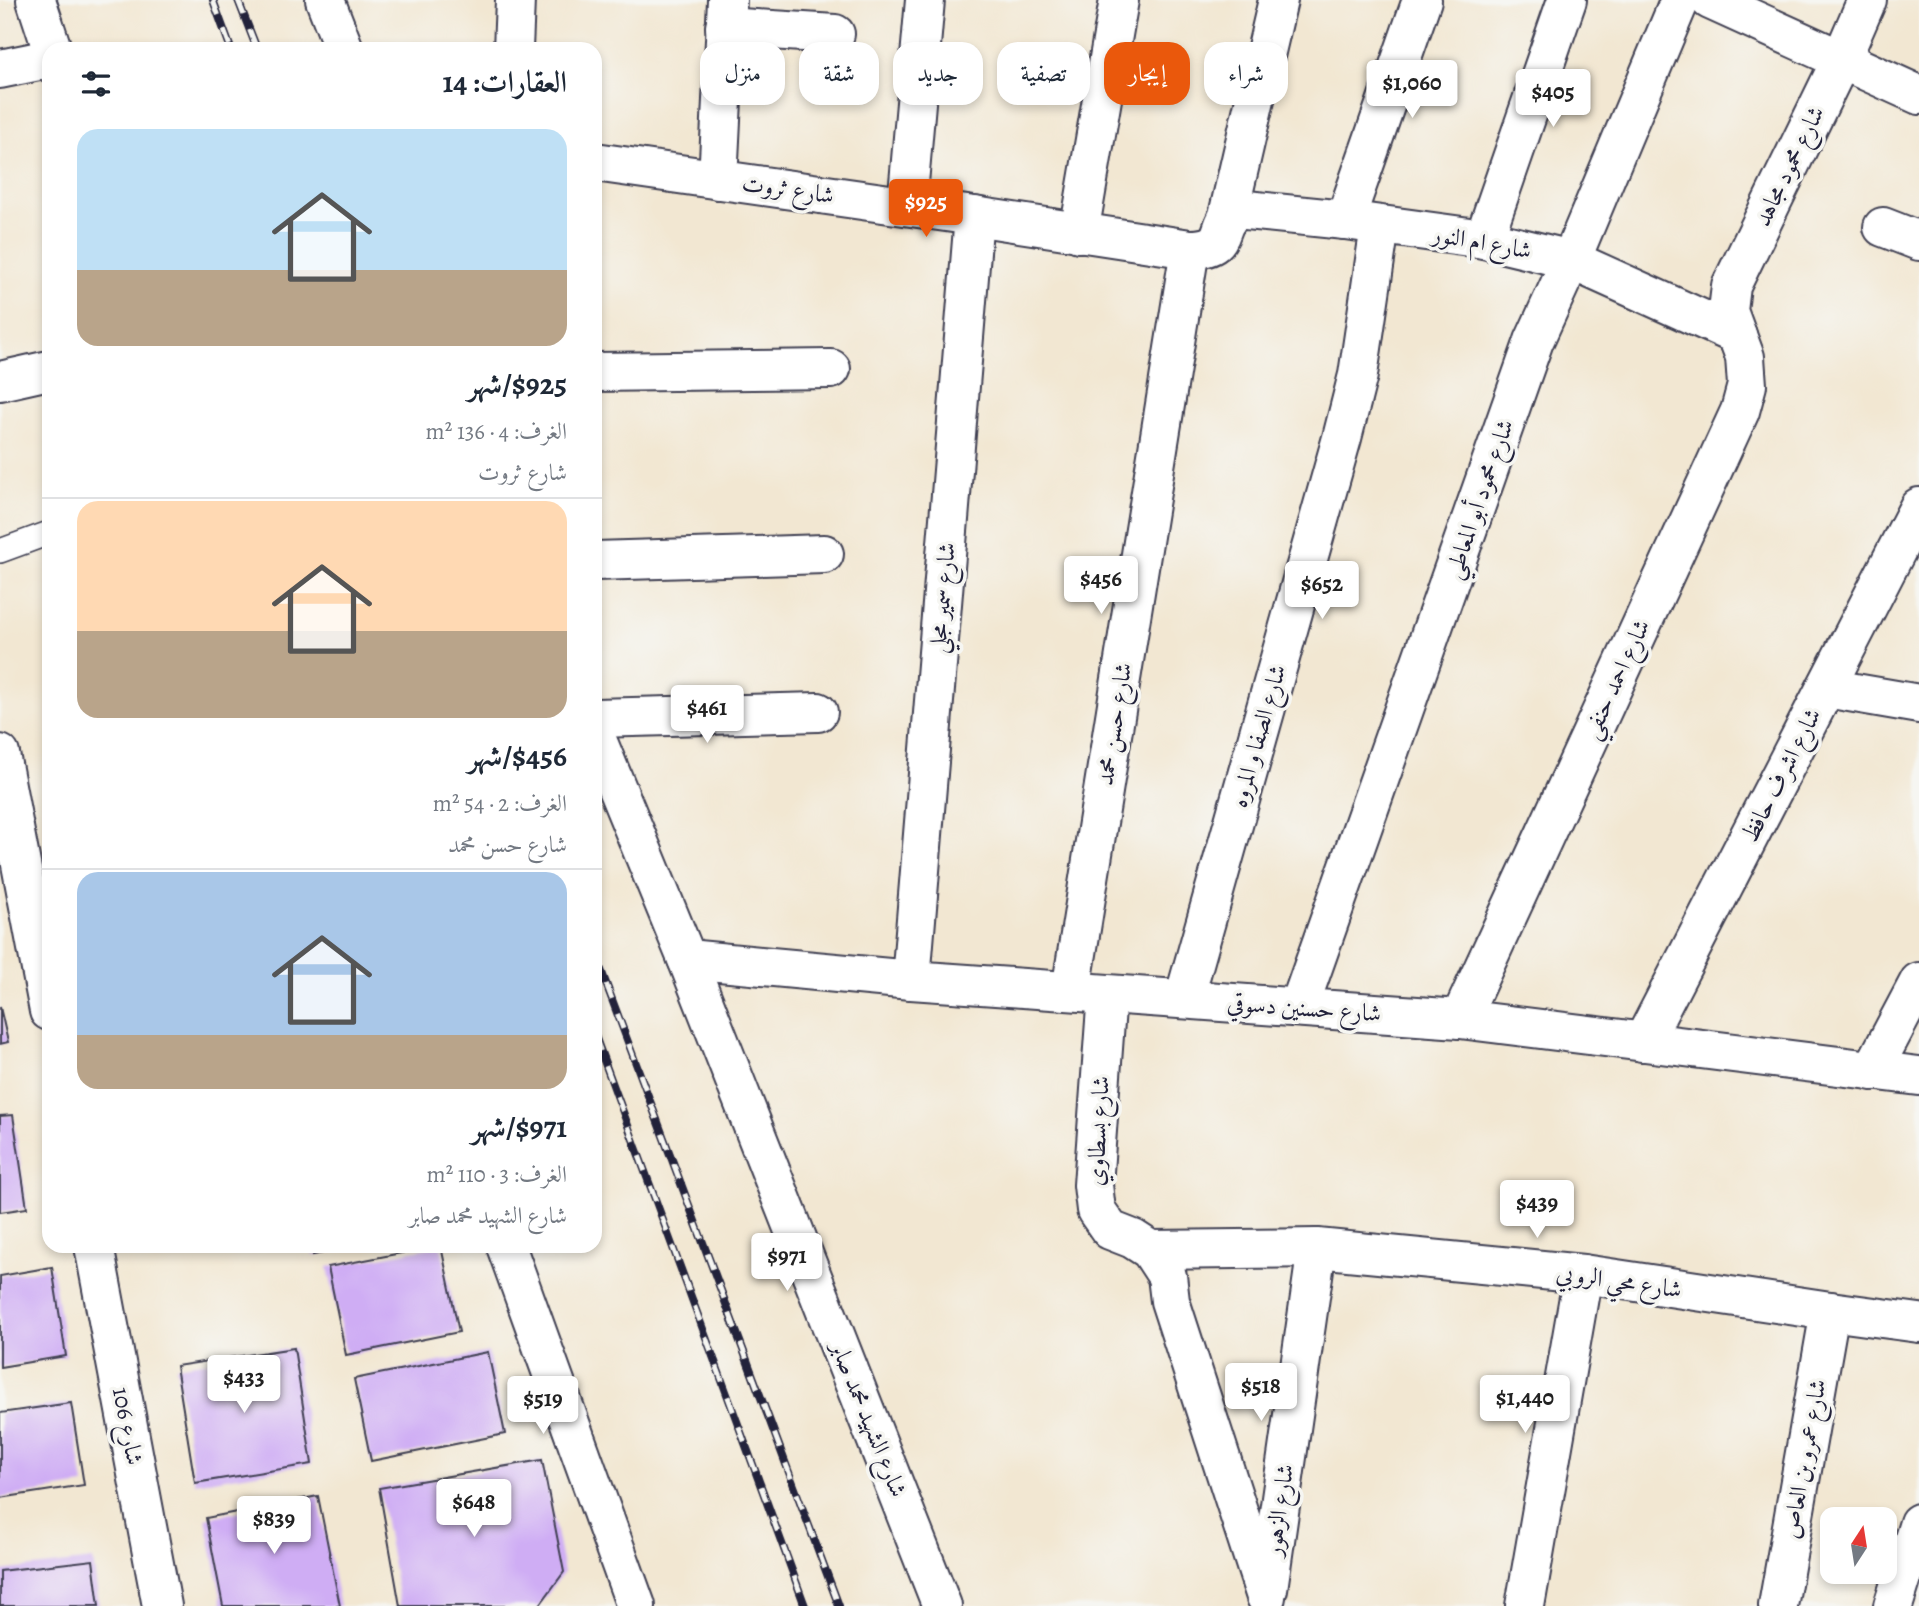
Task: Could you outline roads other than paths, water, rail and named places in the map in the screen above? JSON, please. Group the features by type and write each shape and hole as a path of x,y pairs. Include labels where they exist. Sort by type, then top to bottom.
{"street":[{"path":"36,0 49,42"},
{"path":"325,0 341,42"},
{"path":"513,42 515,0"},
{"path":"907,206 925,0"},
{"path":"1079,233 1119,0"},
{"name":"شارع حسن محمد","path":"1089,993 1213,234 1278,0"},
{"name":"شارع الصفا و المروه","path":"1184,999 1358,375 1363,223 1422,0"},
{"path":"1484,239 1567,0"},
{"name":"شارع محمود أبو المعاطي","path":"1299,1007 1534,341 1571,260 1680,0"},
{"path":"1710,0 1919,95"},
{"name":"شارع محمود مجاهد","path":"1737,335 1728,311 1731,286 1841,60 1867,0"},
{"path":"718,180 726,13 835,34"},
{"path":"0,69 42,60"},
{"name":"شارع ثروت","path":"602,163 1079,233 1213,234"},
{"name":"شارع ام النور","path":"1213,234 1235,212 1247,210 1484,239 1571,260 1737,335"},
{"name":"شارع سمير مجلي","path":"911,980 974,216"},
{"path":"1882,227 1919,241"},
{"name":"شارع احمد حنفي","path":"1460,1019 1740,411 1747,385 1745,357 1737,335"},
{"path":"602,372 831,369"},
{"path":"0,381 42,372"},
{"name":"شارع اشرف حافظ","path":"1643,1042 1919,508"},
{"path":"602,561 824,554"},
{"path":"1826,688 1919,704"},
{"path":"602,718 818,712"},
{"name":"شارع الشهيد محمد صابر","path":"602,752 687,959 943,1606"},
{"path":"0,754 42,974"},
{"name":"شارع حسنين دسوقي","path":"687,959 911,980 1460,1019 1919,1076"},
{"path":"1872,1070 1919,982"},
{"name":"شارع بسطاوي","path":"1089,993 1093,1185 1096,1210 1110,1230 1133,1239 1150,1250"},
{"name":"شارع محي الروبي","path":"1150,1250 1317,1248 1583,1274 1919,1323"},
{"name":"شارع الزهور","path":"1266,1602 1317,1248"},
{"path":"1150,1250 1167,1276 1170,1301 1266,1602"},
{"name":"شارع 106","path":"95,1253 162,1606"},
{"path":"509,1253 636,1606"},
{"path":"1525,1606 1583,1274"},
{"name":"شارع عمرو بن العاص","path":"1778,1606 1830,1311"},
{"path":"1893,1606 1919,1523"}],"lane":[{"path":"0,551 42,536"}],"railway":[{"path":"213,0 228,42"},
{"path":"238,0 254,42"},
{"path":"602,973 839,1606"},
{"path":"602,1055 805,1606"}]}
